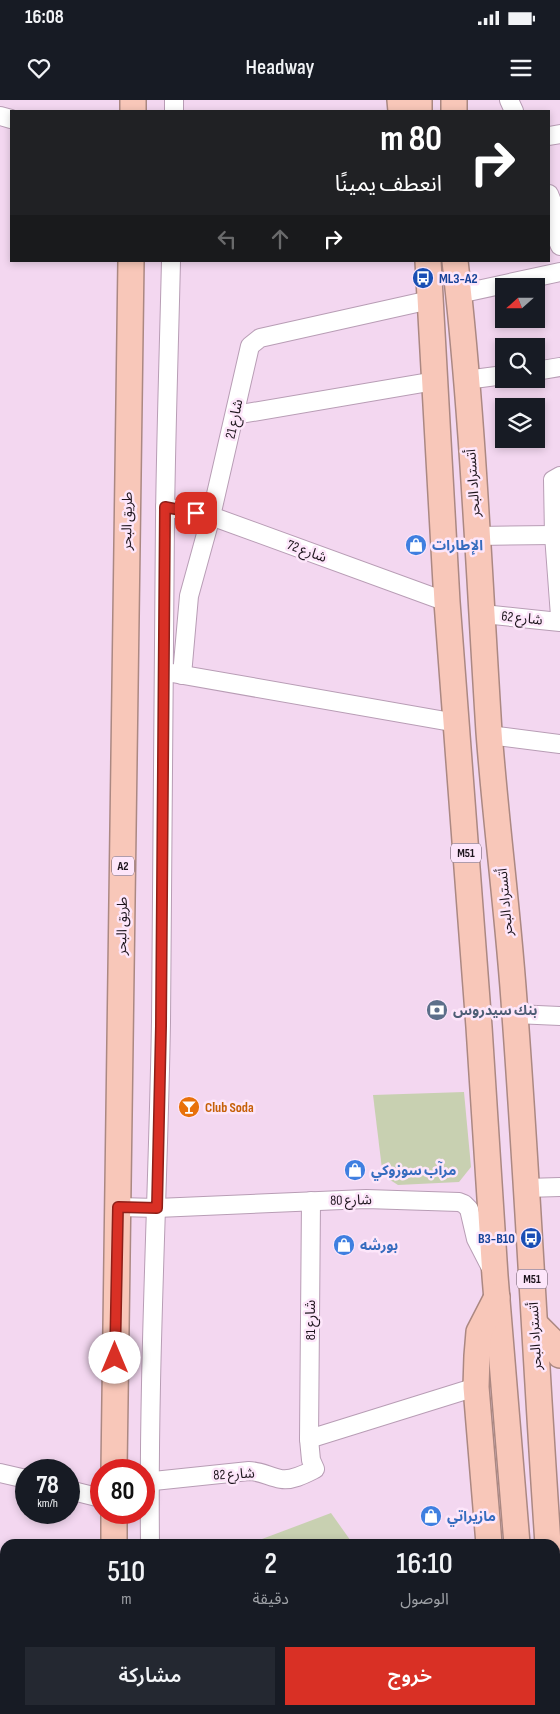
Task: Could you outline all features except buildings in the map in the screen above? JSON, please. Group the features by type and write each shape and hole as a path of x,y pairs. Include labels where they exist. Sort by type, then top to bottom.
{"highway":[{"name":"طريق البحر","path":"114,1459 131,262"},
{"name":"M51","path":"428,262 447,602 496,1287 517,1539"},
{"name":"أتستراد البحر","path":"455,262 466,380 490,734 515,1014 548,1539"},
{"path":"489,1539 476,1387 479,1332 496,1287"},
{"path":"535,1324 556,1345 560,1355"},
{"path":"503,1539 498,1458 509,1444"},
{"path":"114,1524 114,1539"}],"street":[{"path":"550,197 560,222"},
{"path":"550,222 560,246"},
{"path":"148,1459 157,1208 161,1016 165,507 171,262"},
{"path":"459,294 560,272"},
{"name":"شارع 21","path":"182,675 189,596 211,516 235,415 247,352 250,346 260,338 430,300"},
{"path":"545,369 560,367"},
{"path":"466,380 495,376"},
{"path":"235,415 435,381"},
{"path":"560,476 553,480 554,535 560,616"},
{"name":"شارع 72","path":"165,507 211,516 447,602"},
{"path":"477,536 554,535"},
{"name":"شارع 62","path":"483,614 560,622"},
{"path":"164,672 457,724"},
{"path":"490,734 560,744"},
{"path":"515,1014 560,1016"},
{"path":"526,1194 560,1187"},
{"path":"526,1194 560,1198"},
{"name":"شارع 80","path":"118,1207 157,1208 311,1200 381,1199 459,1202 469,1209 476,1240 496,1287"},
{"name":"شارع 81","path":"311,1200 309,1439 311,1460 315,1469"},
{"path":"309,1439 476,1387"},
{"name":"شارع 82","path":"155,1481 249,1470 290,1480 315,1469"},
{"path":"0,1473 15,1476"},
{"path":"149,1524 150,1539"}],"green space":[{"path":"464,1092 471,1167 459,1182 398,1185 387,1178 382,1169 373,1095"},
{"path":"331,1513 349,1539 262,1539"}],"place":[{"name":"ML3-A2","path":"423,278"},
{"name":"الإطارات","path":"416,545"},
{"name":"بنك سيدروس","path":"437,1010"},
{"name":"Club Soda","path":"189,1107"},
{"name":"مرآب سوزوكي","path":"355,1170"},
{"name":"B3-B10","path":"531,1238"},
{"name":"بورشه","path":"344,1245"},
{"name":"مازيراتي","path":"431,1516"}],"route":[{"path":"115,1358 118,1207 157,1208 161,1026 165,507 196,513"}]}
